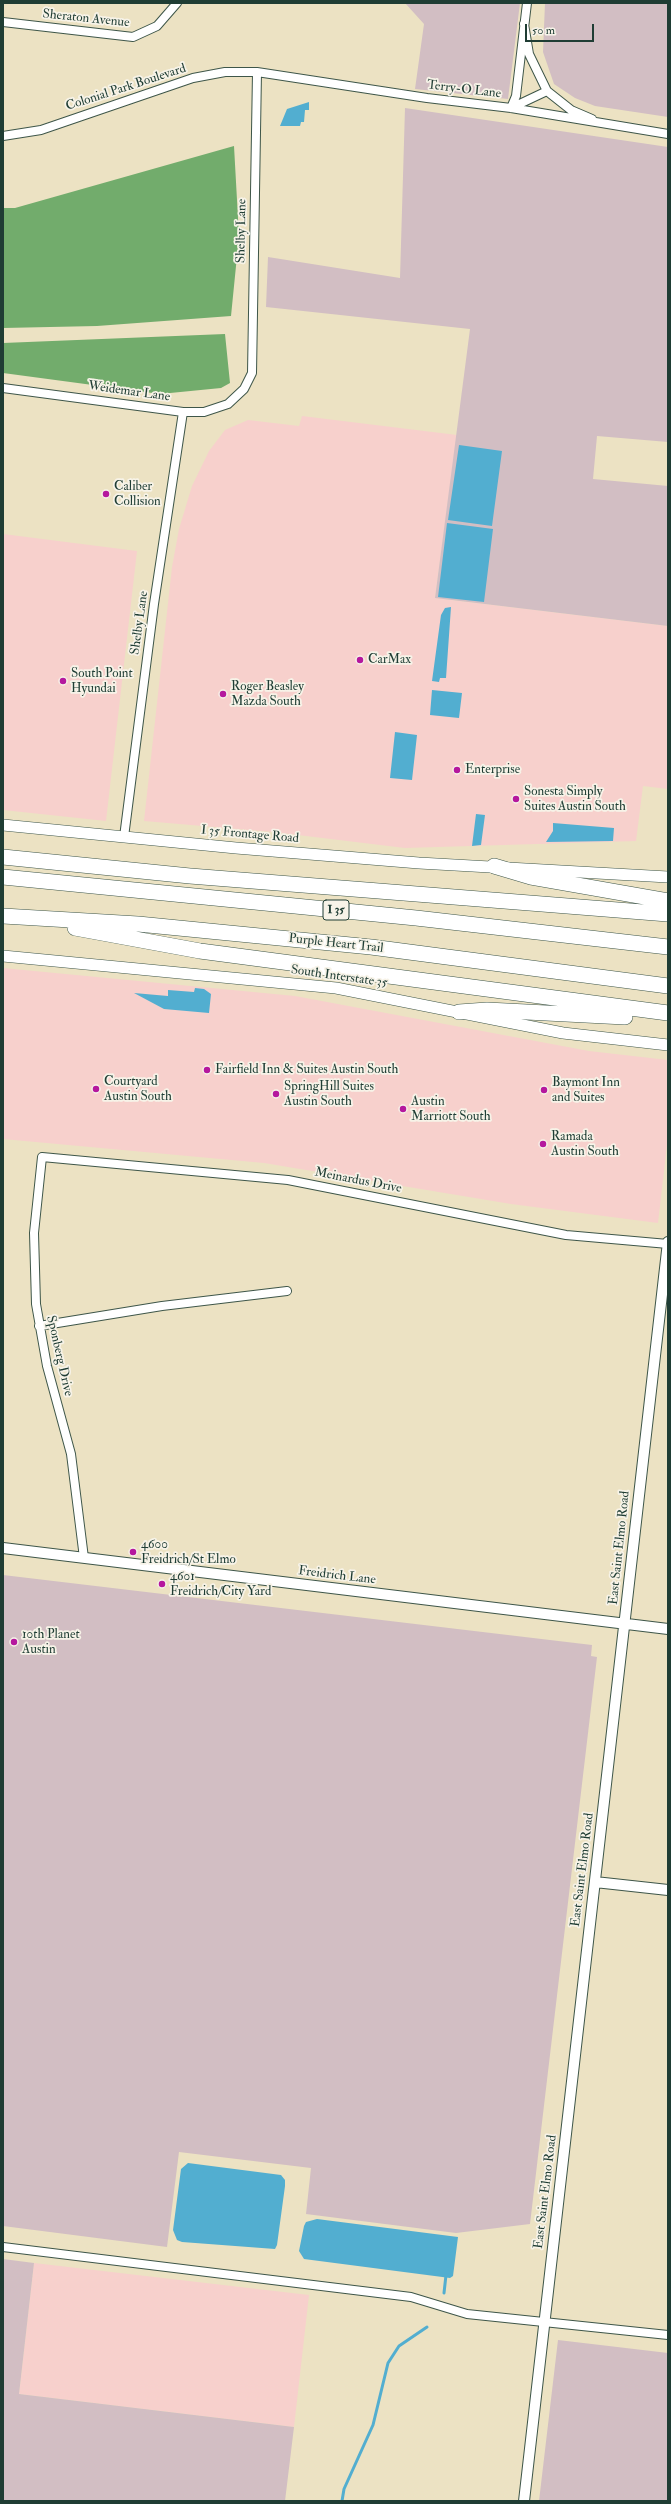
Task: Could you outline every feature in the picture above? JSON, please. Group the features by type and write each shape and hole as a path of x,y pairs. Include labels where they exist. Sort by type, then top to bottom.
{"highway":[{"path":"3,857 190,876 668,914"},
{"path":"494,866 531,877 668,901"},
{"name":"I 35","path":"3,877 416,918 668,947"},
{"name":"Purple Heart Trail","path":"3,916 29,919 138,924 370,947 668,986"},
{"path":"29,919 116,937 200,951 529,996 668,1013"},
{"path":"459,1012 487,1010 668,1019"}],"main road":[{"name":"I 35 Frontage Road","path":"3,825 411,862 494,866"},
{"path":"494,866 668,878"},
{"name":"South Interstate 35","path":"3,956 336,988 563,1033 668,1045"}],"street":[{"name":"Sheraton Avenue","path":"3,22 133,37 158,26 177,3"},
{"path":"511,108 516,96 527,3"},
{"path":"524,24 529,54 546,91 571,110 604,124"},
{"name":"Colonial Park Boulevard","path":"3,136 41,130 193,78 225,72 258,72"},
{"name":"Terry-O Lane","path":"258,72 427,98 511,108 668,134"},
{"name":"Shelby Lane","path":"244,389 252,373 258,72"},
{"path":"511,108 546,91"},
{"name":"Weidemar Lane","path":"3,388 183,412 204,412 228,404 244,389"},
{"name":"Shelby Lane","path":"124,837 154,604 183,412"},
{"name":"Meinardus Drive","path":"42,1157 288,1180 574,1236 668,1243"},
{"name":"Sponberg Drive","path":"42,1157 34,1250 39,1326 46,1366 71,1454 84,1558"},
{"name":"East Saint Elmo Road","path":"524,2501 668,1243"},
{"path":"39,1326 162,1306 287,1290"},
{"name":"Freidrich Lane","path":"3,1548 668,1629"},
{"path":"595,1882 668,1890"},
{"path":"3,2248 411,2297 467,2314 668,2335"}],"shaded area":[{"path":"405,3 520,3 508,99 415,89 424,24"},
{"path":"545,3 668,3 668,117 595,106 575,98 554,84 543,52"},
{"path":"405,108 668,147 668,442 597,436 593,479 668,486 668,626 435,598 470,329 266,307 268,257 400,278"},
{"path":"302,416 457,435 435,598 668,626 668,789 643,786 636,841 405,848 273,832 144,821 172,567 179,529 192,486 209,451 225,430 248,420 299,426"},
{"name":"South Point Hyundai","path":"3,534 137,551 106,821 3,810"},
{"path":"3,968 295,996 589,1051 668,1060 668,1136 658,1223 511,1204 264,1163 3,1139"},
{"path":"3,1575 592,1645 591,1656 597,1657 530,2224 456,2233 306,2214 311,2168 179,2152 167,2247 3,2226"},
{"path":"3,2259 34,2263 19,2394 294,2427 285,2501 3,2501"},
{"path":"34,2263 309,2295 294,2427 19,2394"},
{"path":"558,2340 668,2353 668,2501 539,2501"}],"green space":[{"path":"234,146 239,236 231,316 97,326 3,328 3,208 15,208"},
{"path":"225,334 230,383 221,388 160,394 3,373 3,343"}],"water":[{"path":"309,102 309,110 305,110 304,122 301,122 300,126 280,126 287,109"},
{"path":"459,445 502,451 492,526 448,520"},
{"path":"447,523 493,529 484,602 438,597"},
{"path":"451,607 446,678 440,678 439,682 432,681 441,615 445,608"},
{"path":"432,690 462,693 459,718 430,715"},
{"path":"395,732 417,735 412,780 390,778"},
{"path":"476,814 485,815 481,845 472,846"},
{"path":"553,823 614,828 613,841 546,842 553,831"},
{"path":"195,988 204,989 211,994 209,1013 164,1009 134,993 168,996 168,990 194,992"},
{"path":"188,2163 281,2175 285,2180 285,2186 277,2245 275,2249 182,2242 177,2240 173,2230 181,2169"},
{"path":"317,2219 458,2237 453,2276 450,2278 304,2259 299,2251 304,2226 306,2222"}],"waterway":[{"path":"444,2293 446,2275"},
{"path":"342,2501 344,2489 373,2425 388,2363 399,2346 427,2327"}],"place":[{"name":"Caliber Collision","path":"106,494"},
{"name":"CarMax","path":"360,660"},
{"name":"South Point Hyundai","path":"63,681"},
{"name":"Roger Beasley Mazda South","path":"223,694"},
{"name":"Enterprise","path":"457,770"},
{"name":"Sonesta Simply Suites Austin South","path":"516,799"},
{"name":"Fairfield Inn & Suites Austin South","path":"207,1070"},
{"name":"Courtyard Austin South","path":"96,1089"},
{"name":"Baymont Inn and Suites","path":"544,1090"},
{"name":"SpringHill Suites Austin South","path":"276,1094"},
{"name":"Austin Marriott South","path":"403,1109"},
{"name":"Ramada Austin South","path":"543,1144"},
{"name":"4600 Freidrich/St Elmo","path":"133,1552"},
{"name":"4601 Freidrich/City Yard","path":"162,1584"},
{"name":"10th Planet Austin","path":"14,1642"}]}
